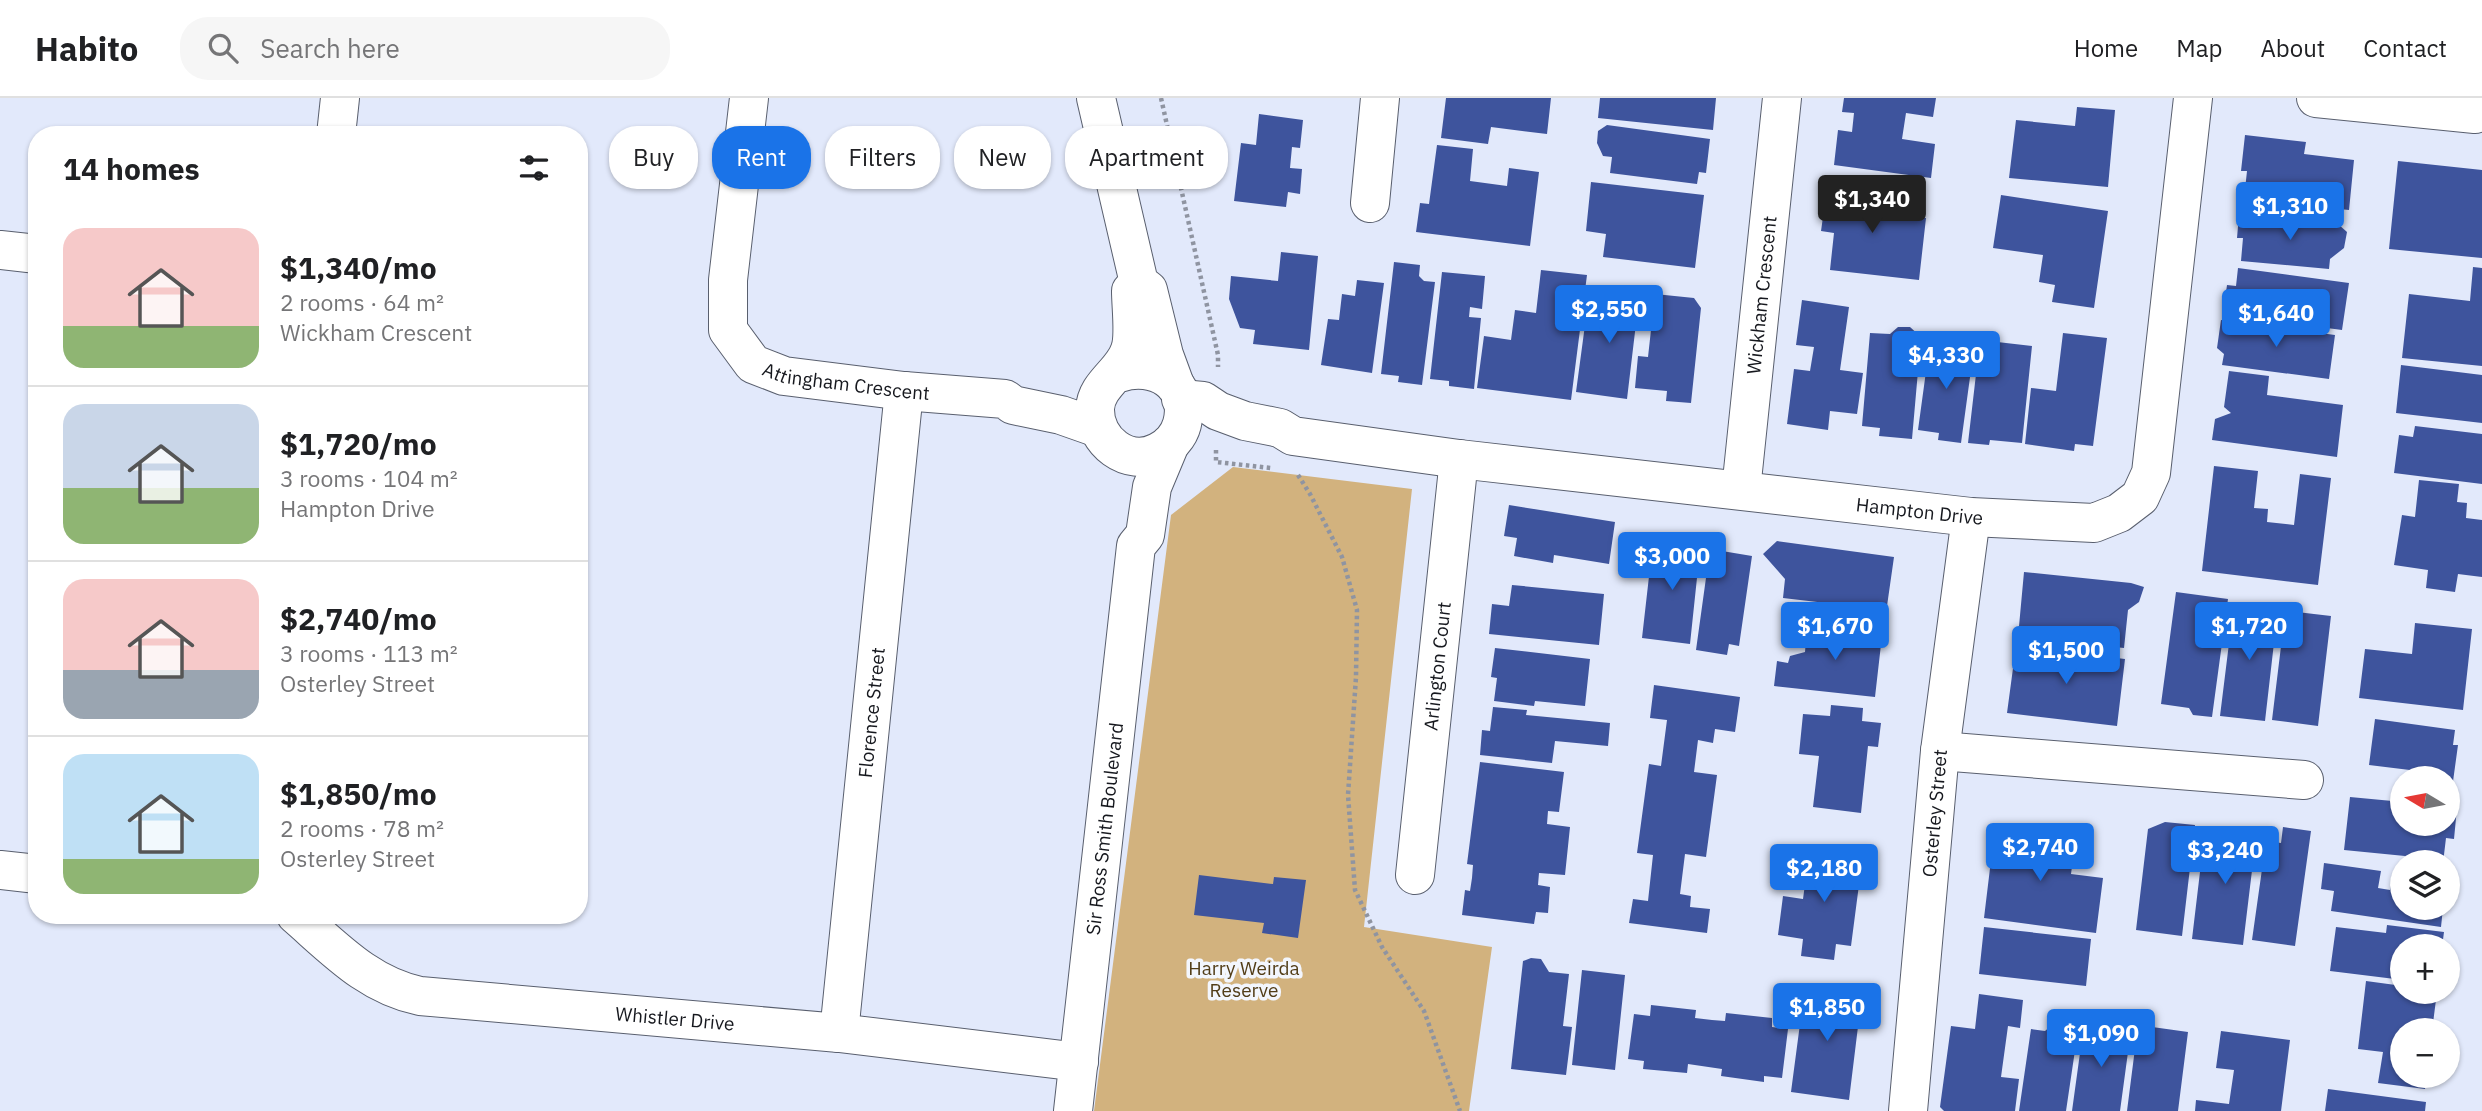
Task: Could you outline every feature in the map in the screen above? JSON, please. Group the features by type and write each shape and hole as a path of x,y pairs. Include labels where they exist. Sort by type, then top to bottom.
{"street":[{"path":"337,126 340,98"},
{"name":"Attingham Crescent","path":"749,98 728,280 728,330 752,364 784,376 904,391 1005,399 1013,405 1053,412 1107,439"},
{"path":"1096,98 1139,283 1148,290 1164,355 1183,412 1182,425 1173,441 1158,453 1144,457 1128,455 1107,439 1095,409 1131,349 1132,291 1139,283"},
{"path":"1370,203 1380,98"},
{"name":"Wickham Crescent","path":"1741,491 1782,98"},
{"name":"Hampton Drive","path":"1290,458 1459,459 1971,517 2094,523 2119,513 2140,497 2151,473 2193,98"},
{"path":"2316,98 2480,115"},
{"path":"0,250 28,253"},
{"path":"1111,380 1131,369 1155,370 1178,392"},
{"name":"Attingham Crescent","path":"1005,399 1013,393 1047,396 1111,380"},
{"name":"Florence Street","path":"839,1033 904,391"},
{"name":"Hampton Drive","path":"1178,392 1245,421 1280,428 1290,458"},
{"name":"Hampton Drive","path":"1173,441 1243,436 1279,442 1290,458"},
{"name":"Sir Ross Smith Boulevard","path":"1107,439 1127,491 1130,536 1136,546"},
{"name":"Sir Ross Smith Boulevard","path":"1073,1111 1136,546 1145,535 1152,487 1173,441"},
{"name":"Arlington Court","path":"1415,875 1459,459"},
{"name":"Osterley Street","path":"1908,1111 1940,751 1971,517"},
{"path":"1940,751 2304,780"},
{"path":"0,870 28,873"},
{"name":"Whistler Drive","path":"306,924 366,975 397,991 420,996 839,1033 1079,1062"}],"path":[{"path":"1161,98 1211,321 1218,355 1219,379"},
{"path":"1216,449 1216,462 1290,458 1342,557 1357,610 1356,677 1348,795 1355,890 1382,947 1424,1011 1460,1111"}],"green space":[{"name":"Harry Weirda Reserve","path":"1233,467 1412,489 1364,927 1492,947 1469,1111 1094,1111 1171,515"}],"building":[{"path":"1446,98 1551,98 1547,134 1491,127 1488,144 1441,138"},
{"path":"1600,98 1716,98 1713,130 1598,118"},
{"path":"1844,98 1936,98 1933,117 1906,113 1902,139 1935,144 1931,178 1834,165 1838,130 1852,132 1854,113 1842,112"},
{"path":"2077,107 2115,110 2108,187 2009,178 2016,120 2075,126"},
{"path":"1259,114 1303,120 1300,148 1292,147 1290,168 1302,169 1300,194 1288,192 1286,207 1234,201 1241,143 1256,145"},
{"path":"1607,125 1710,139 1706,173 1699,172 1697,184 1610,173 1612,157 1603,156 1597,143 1598,131"},
{"path":"2245,135 2306,142 2304,154 2354,160 2349,210 2244,199 2247,171 2241,171"},
{"path":"1437,145 1473,149 1470,181 1507,186 1509,168 1539,172 1530,246 1416,232 1420,203 1429,204"},
{"path":"2398,161 2482,170 2482,258 2389,249"},
{"path":"1840,178 1876,183 1873,212 1926,218 1919,280 1830,270 1834,233 1821,231 1825,203 1837,205"},
{"path":"1591,182 1704,195 1695,268 1603,257 1606,234 1586,231"},
{"path":"2001,195 2108,211 2094,308 2052,302 2055,285 2039,282 2043,255 1993,248"},
{"path":"2239,215 2338,224 2347,232 2344,248 2330,259 2329,269 2241,261 2243,238 2237,238"},
{"path":"1281,252 1318,256 1309,350 1253,344 1255,330 1240,328 1229,299 1231,276 1278,281"},
{"path":"1394,262 1420,265 1419,276 1424,281 1435,282 1422,385 1398,382 1399,376 1381,374"},
{"path":"2473,267 2482,268 2482,366 2402,358 2409,294 2470,301"},
{"path":"2238,268 2349,283 2342,330 2223,314 2227,285 2236,286"},
{"path":"1541,270 1587,275 1571,400 1477,388 1484,336 1511,340 1515,310 1536,313"},
{"path":"1442,272 1485,276 1482,309 1470,307 1469,317 1481,318 1474,389 1449,386 1449,381 1430,379"},
{"path":"1357,280 1384,283 1372,373 1321,365 1328,319 1339,320 1342,294 1355,296"},
{"path":"1605,286 1640,290 1627,399 1576,392 1587,310 1602,312"},
{"path":"1655,294 1694,298 1701,308 1691,403 1666,401 1667,391 1635,388 1638,356 1648,357"},
{"path":"1802,300 1849,307 1840,370 1863,373 1857,414 1830,411 1828,430 1787,424 1794,369 1810,371 1814,347 1796,345"},
{"path":"2221,320 2335,335 2329,379 2222,365 2224,354 2217,348"},
{"path":"1898,327 1910,327 1921,337 1912,439 1879,436 1880,428 1862,426 1870,333 1890,334"},
{"path":"2063,333 2107,338 2093,446 2075,444 2074,451 2025,444 2031,388 2056,391"},
{"path":"1980,340 2032,346 2022,443 1990,440 1989,445 1968,443"},
{"path":"1930,342 1974,348 1961,443 1938,440 1939,433 1918,430"},
{"path":"2401,365 2482,375 2482,423 2396,413"},
{"path":"2229,371 2269,376 2267,395 2343,405 2337,457 2212,440 2215,419 2231,413 2224,407"},
{"path":"2415,426 2482,434 2482,484 2394,473 2399,435 2413,437"},
{"path":"2214,466 2258,471 2254,508 2268,509 2267,522 2294,525 2300,474 2331,478 2318,585 2202,571"},
{"path":"2419,480 2459,484 2457,502 2467,503 2466,518 2482,520 2482,577 2458,574 2455,592 2426,588 2428,570 2394,565 2402,515 2415,517"},
{"path":"1509,505 1615,522 1609,564 1554,555 1553,563 1514,556 1517,538 1504,536"},
{"path":"1673,537 1701,540 1690,644 1642,638 1652,550 1671,552"},
{"path":"1777,541 1894,557 1885,620 1845,615 1843,605 1783,598 1785,579 1763,554"},
{"path":"1710,549 1752,556 1739,646 1729,644 1727,655 1696,650"},
{"path":"2024,572 2131,583 2144,587 2139,602 2128,610 2124,648 2018,637"},
{"path":"1512,585 1604,594 1599,645 1489,634 1492,604 1509,606"},
{"path":"2176,592 2228,599 2212,717 2193,715 2189,708 2161,704"},
{"path":"2234,603 2278,608 2265,721 2220,716"},
{"path":"2297,612 2331,616 2318,726 2272,720 2283,630 2295,631"},
{"path":"1846,623 1883,627 1875,697 1774,686 1777,661 1788,663 1790,656 1805,652 1807,627 1845,631"},
{"path":"2415,623 2472,629 2463,710 2359,698 2365,649 2412,654"},
{"path":"2016,646 2125,659 2117,726 2007,713"},
{"path":"1495,648 1590,659 1585,706 1535,701 1534,706 1494,701 1497,678 1491,677"},
{"path":"1654,685 1740,697 1735,732 1715,729 1713,743 1698,740 1694,772 1717,775 1706,857 1685,854 1680,894 1691,896 1690,907 1710,909 1707,933 1629,923 1633,899 1648,901 1653,855 1637,853 1649,764 1661,766 1667,720 1650,718"},
{"path":"1831,705 1863,708 1862,721 1881,723 1878,747 1868,746 1861,813 1813,807 1819,756 1799,754 1803,714 1830,716"},
{"path":"1493,707 1527,710 1526,715 1610,723 1608,746 1555,741 1552,763 1480,755 1482,730 1490,731"},
{"path":"2375,719 2455,730 2453,745 2458,745 2455,766 2390,768 2369,765"},
{"path":"1480,762 1564,772 1559,812 1548,811 1547,824 1570,827 1565,875 1539,873 1538,885 1550,887 1548,913 1536,912 1534,924 1462,915 1465,890 1470,891 1472,878 1473,865 1467,864"},
{"path":"2350,797 2390,801 2390,836 2454,836 2454,839 2446,838 2445,850 2390,850 2390,855 2344,850"},
{"path":"2165,822 2195,825 2182,936 2136,930 2148,829"},
{"path":"1995,827 2076,837 2071,874 2103,878 2096,933 1984,918"},
{"path":"2238,827 2257,829 2243,945 2192,939 2205,830 2230,833"},
{"path":"2283,827 2311,831 2295,946 2252,940 2266,841 2281,843"},
{"path":"1810,847 1863,854 1851,946 1836,944 1834,960 1801,956 1803,939 1778,935 1783,896 1803,899"},
{"path":"2324,863 2381,871 2378,888 2390,890 2390,920 2331,911 2334,891 2321,889"},
{"path":"1199,875 1273,884 1274,877 1306,880 1298,938 1262,933 1264,923 1194,915"},
{"path":"2393,920 2442,920 2441,927"},
{"path":"2387,925 2444,932 2390,934 2390,978 2330,971 2336,927 2386,933"},
{"path":"1984,927 2091,939 2086,986 1979,974"},
{"path":"1541,959 1549,972 1569,974 1563,1026 1572,1027 1566,1075 1511,1069 1523,961"},
{"path":"1582,970 1625,975 1615,1070 1572,1065"},
{"path":"2366,981 2390,984 2390,1004 2435,1004 2434,1018 2390,1018 2390,1085 2378,1083 2383,1052 2358,1049"},
{"path":"1805,986 1862,994 1849,1100 1791,1092"},
{"path":"1979,994 2023,1000 2020,1028 2008,1026 2001,1077 2019,1079 2015,1111 1944,1111 1940,1107 1951,1026 1975,1029"},
{"path":"1651,1005 1696,1010 1695,1018 1712,1020 1725,1021 1726,1013 1772,1018 1772,1027 1788,1029 1782,1078 1764,1076 1764,1082 1721,1076 1722,1069 1688,1064 1687,1073 1643,1069 1644,1061 1628,1059 1634,1014 1650,1016"},
{"path":"2058,1020 2070,1020 2078,1030 2066,1111 2019,1111 2031,1029 2045,1031"},
{"path":"2084,1024 2131,1030 2120,1111 2072,1111"},
{"path":"2138,1025 2188,1032 2178,1111 2127,1111"},
{"path":"2221,1031 2290,1040 2281,1111 2195,1111 2196,1100 2229,1104 2234,1070 2216,1068"},
{"path":"2328,1089 2426,1102 2425,1111 2325,1111"}]}
